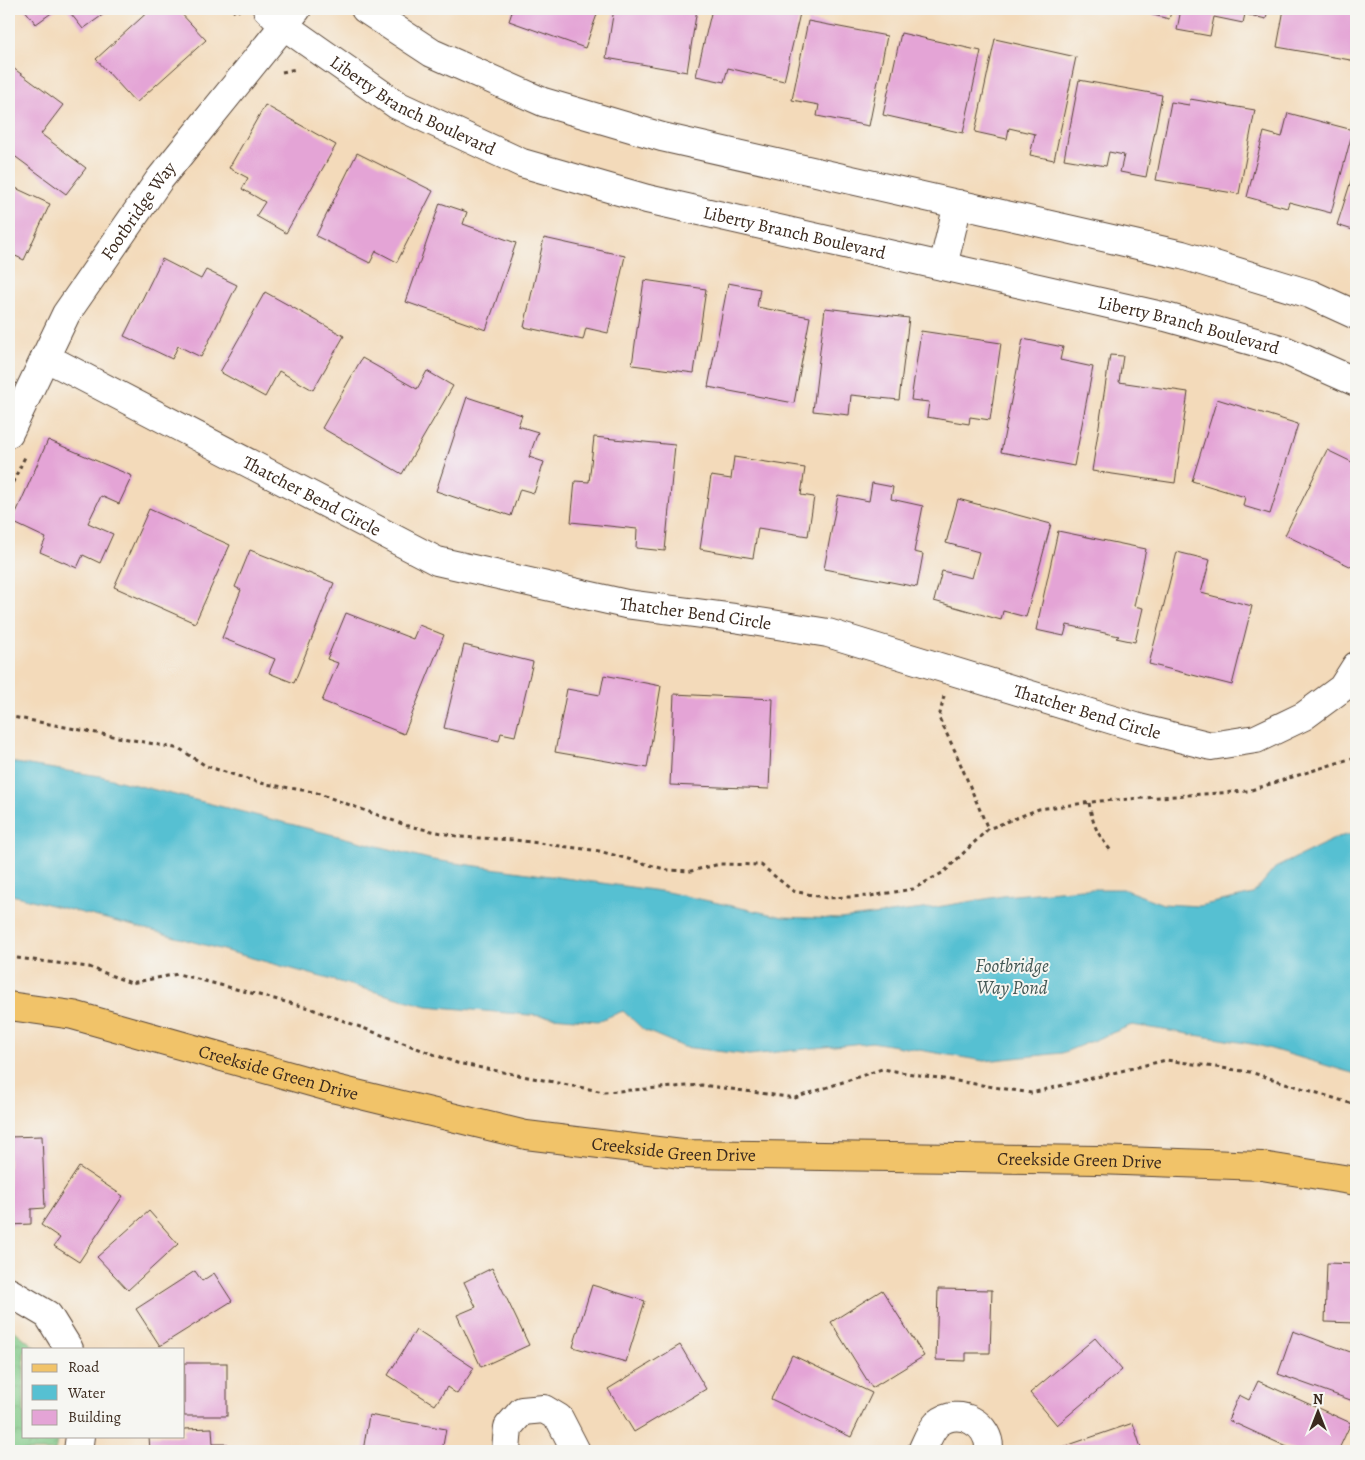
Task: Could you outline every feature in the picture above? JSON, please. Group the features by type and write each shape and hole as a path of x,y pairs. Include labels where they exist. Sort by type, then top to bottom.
{"main road":[{"name":"Creekside Green Drive","path":"9,1006 73,1015 336,1089 526,1135 682,1154 1097,1160 1262,1166 1356,1181"}],"street":[{"path":"365,9 432,52 543,102 662,137 1182,255 1310,294 1356,315"},
{"name":"Liberty Branch Boulevard","path":"282,14 397,104 522,163 647,198 1166,317 1284,350 1356,382"},
{"name":"Footbridge Way","path":"9,433 66,314 159,180 282,14"},
{"path":"943,266 958,204"},
{"name":"Thatcher Bend Circle","path":"45,357 438,561 626,604 828,633 1139,728 1211,746 1256,739 1304,716 1342,688 1356,666"},
{"path":"9,1292 48,1314 68,1348"},
{"path":"506,1451 508,1427 522,1411 544,1409 559,1418 576,1451"},
{"path":"922,1451 933,1428 948,1419 959,1417 972,1420 982,1428 988,1437 989,1451"},
{"path":"78,1451 80,1438"}],"path":[{"path":"232,9 236,13 240,9"},
{"path":"950,670 938,718 955,751 988,829"},
{"path":"9,713 13,717 180,749 206,766 260,783 314,792 408,826 461,837 515,840 599,851 668,870 691,871 720,864 761,865 793,891 826,898 870,896 913,890 944,872 988,829 1039,809 1089,803 1248,791 1356,757"},
{"path":"1089,803 1093,822 1100,838 1112,852"},
{"path":"9,957 89,967 131,983 178,974 309,1008 458,1063 604,1092 702,1085 795,1098 882,1069 1031,1093 1166,1060 1250,1072 1356,1105"}],"green space":[{"path":"9,1326 36,1348 22,1348 22,1438 58,1438 55,1451 9,1451"}],"water":[{"name":"Footbridge Way Pond","path":"9,762 100,776 433,860 667,892 783,917 840,919 931,908 1003,896 1081,889 1123,889 1163,904 1199,906 1253,894 1275,868 1338,837 1356,833 1356,1074 1258,1045 1132,1025 1062,1053 984,1061 872,1042 749,1055 684,1047 644,1030 623,1011 598,1021 427,1006 161,933 12,895 9,891"}],"building":[{"path":"24,9 57,9 36,24"},
{"path":"67,9 111,9 83,29"},
{"path":"151,9 177,9 206,40 136,103 96,59"},
{"path":"513,9 599,9 585,48 509,21"},
{"path":"614,9 697,9 687,72 606,58"},
{"path":"712,9 801,9 784,81 728,68 724,82 696,76"},
{"path":"1130,9 1172,9 1169,19"},
{"path":"1181,9 1268,9 1266,19 1245,14 1243,23 1214,17 1210,36 1177,30"},
{"path":"1284,9 1356,9 1356,61 1277,47"},
{"path":"808,21 887,36 869,126 817,116 819,105 792,100"},
{"path":"901,33 981,51 963,133 883,115"},
{"path":"995,39 1076,57 1054,160 1030,155 1035,134 1009,128 1007,139 975,132"},
{"path":"9,65 63,105 41,134 86,168 66,194 9,152"},
{"path":"1079,80 1162,95 1146,177 1120,172 1124,155 1109,152 1106,166 1064,159"},
{"path":"1190,99 1255,110 1239,194 1156,180 1171,102 1189,105"},
{"path":"265,105 336,145 286,233 256,216 265,202 242,189 248,178 229,168"},
{"path":"1288,113 1353,130 1331,213 1289,202 1287,208 1247,197 1264,132 1282,137"},
{"path":"357,153 433,191 397,262 376,251 370,263 316,236"},
{"path":"1356,165 1356,231 1337,225"},
{"path":"9,185 50,204 24,260 9,253"},
{"path":"440,203 467,212 463,224 516,243 486,330 406,302"},
{"path":"544,238 625,256 608,333 586,328 583,340 524,327"},
{"path":"162,259 201,279 206,270 237,285 201,357 178,346 172,359 124,336"},
{"path":"644,280 706,289 694,373 632,365"},
{"path":"728,283 760,289 757,307 810,317 794,403 708,387"},
{"path":"265,292 344,336 313,390 279,371 265,397 220,372"},
{"path":"825,308 909,318 899,400 851,395 849,415 813,411"},
{"path":"921,331 1001,343 990,420 970,417 969,424 927,417 929,402 911,400"},
{"path":"1023,339 1063,347 1060,360 1093,367 1074,466 1001,452"},
{"path":"1110,355 1123,356 1119,382 1188,392 1175,483 1092,471"},
{"path":"362,358 417,389 427,371 453,386 402,474 322,428"},
{"path":"467,397 522,415 518,426 538,432 529,457 544,462 534,493 520,489 511,516 436,491"},
{"path":"1217,399 1298,424 1270,514 1243,506 1245,497 1192,481"},
{"path":"594,437 675,445 665,551 636,548 637,529 571,522 575,481 589,482"},
{"path":"48,440 132,476 119,504 101,496 88,523 113,534 100,563 83,555 77,568 40,552 46,538 12,522"},
{"path":"1327,450 1356,464 1356,569 1285,535"},
{"path":"734,457 805,468 801,495 814,497 808,536 758,528 753,558 700,549 711,476 731,479"},
{"path":"872,483 893,487 891,499 923,506 914,552 923,554 917,587 824,569 838,495 869,501"},
{"path":"958,499 1051,524 1026,617 1003,611 1001,620 934,601 942,571 972,578 979,552 946,543"},
{"path":"149,509 230,545 195,623 114,587"},
{"path":"1058,531 1146,549 1134,606 1143,608 1135,642 1116,638 1119,636 1067,625 1064,636 1036,630"},
{"path":"250,550 334,583 294,683 269,673 275,659 222,638 241,590 235,587"},
{"path":"1177,552 1210,560 1201,593 1252,606 1232,685 1149,664"},
{"path":"346,613 413,639 419,625 444,635 404,734 322,701 338,663 327,659"},
{"path":"464,645 533,662 515,736 501,733 499,741 444,728"},
{"path":"604,675 661,686 647,768 555,752 567,689 600,695"},
{"path":"674,694 773,699 769,789 670,785"},
{"path":"42,1136 45,1208 31,1209 31,1224 9,1225 9,1137"},
{"path":"79,1167 123,1196 79,1262 54,1246 60,1238 41,1225"},
{"path":"149,1211 178,1244 128,1290 97,1257"},
{"path":"1327,1263 1356,1264 1356,1323 1325,1322"},
{"path":"492,1268 529,1345 481,1367 457,1315 476,1307 464,1282"},
{"path":"195,1271 202,1281 214,1273 232,1301 160,1346 136,1309"},
{"path":"592,1285 645,1301 626,1362 573,1347"},
{"path":"938,1289 992,1290 990,1353 966,1353 966,1361 936,1360"},
{"path":"882,1290 924,1356 872,1388 831,1322"},
{"path":"416,1330 474,1368 457,1394 447,1387 435,1405 388,1375"},
{"path":"1293,1331 1356,1354 1356,1402 1278,1374"},
{"path":"1095,1338 1122,1370 1057,1425 1030,1393"},
{"path":"680,1345 706,1389 634,1432 608,1389"},
{"path":"792,1355 872,1393 851,1437 771,1399"},
{"path":"185,1363 227,1363 227,1416 185,1416"},
{"path":"1258,1381 1351,1423 1338,1451 1296,1451 1228,1420 1239,1395 1249,1400"},
{"path":"369,1415 446,1429 442,1451 363,1451"},
{"path":"1133,1423 1142,1451 1051,1451"},
{"path":"212,1428 213,1444 228,1444 229,1451 150,1451 149,1438 185,1438 185,1429"}]}
